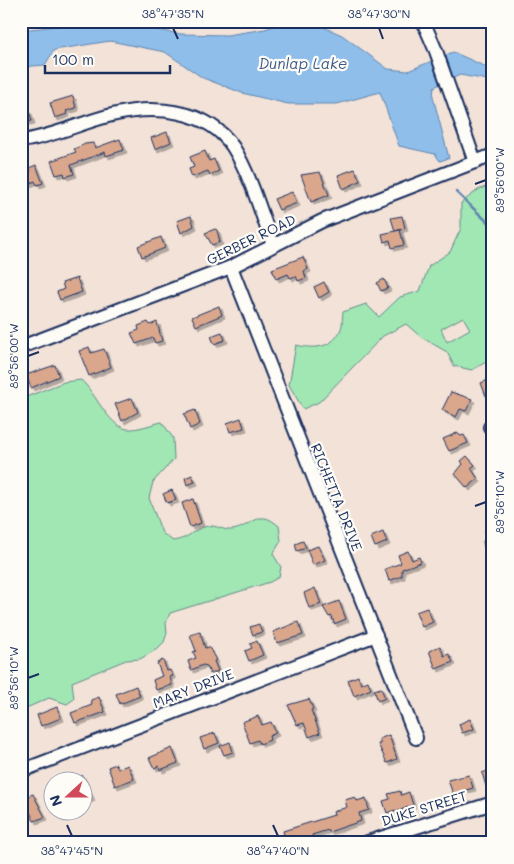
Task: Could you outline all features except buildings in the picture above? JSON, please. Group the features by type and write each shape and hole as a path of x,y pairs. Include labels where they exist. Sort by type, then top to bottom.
{"street":[{"path":"423,21 436,51 475,162"},
{"path":"21,141 128,112 161,110 186,114 201,120 217,130 234,148 273,245"},
{"name":"GERBER ROAD","path":"21,347 231,267 322,221 493,155"},
{"name":"RICHETTA DRIVE","path":"231,267 416,738"},
{"name":"MARY DRIVE","path":"21,771 376,635"},
{"name":"DUKE STREET","path":"365,843 389,839 493,803"}],"green space":[{"path":"493,168 493,358 472,370 454,366 447,352 421,337 406,324 383,336 319,402 303,409 289,385 296,345 315,347 332,341 340,331 343,312 366,304 379,317 400,297 420,291 429,266 450,252 461,228 461,203 478,190 488,186 489,170","holes":["463,317 470,329 447,342 441,329"]},
{"path":"81,380 108,415 120,427 135,429 162,422 173,438 174,459 153,482 149,498 162,533 173,541 186,537 206,526 232,530 257,519 266,518 279,526 281,541 273,554 281,567 279,577 270,582 170,613 166,623 167,633 164,642 157,649 140,659 126,660 72,682 74,699 67,704 49,698 24,709 21,707 21,399 64,382"}],"water":[{"name":"Dunlap Lake","path":"104,21 181,34 227,35 265,29 286,22 314,23 342,35 388,69 408,71 453,52 493,70 493,81 460,75 434,87 433,97 449,158 440,161 435,154 399,146 380,92 337,104 288,104 242,93 203,78 165,52 110,41 54,50 45,65 21,67 21,30"}],"waterway":[{"path":"456,192 493,227"}]}
